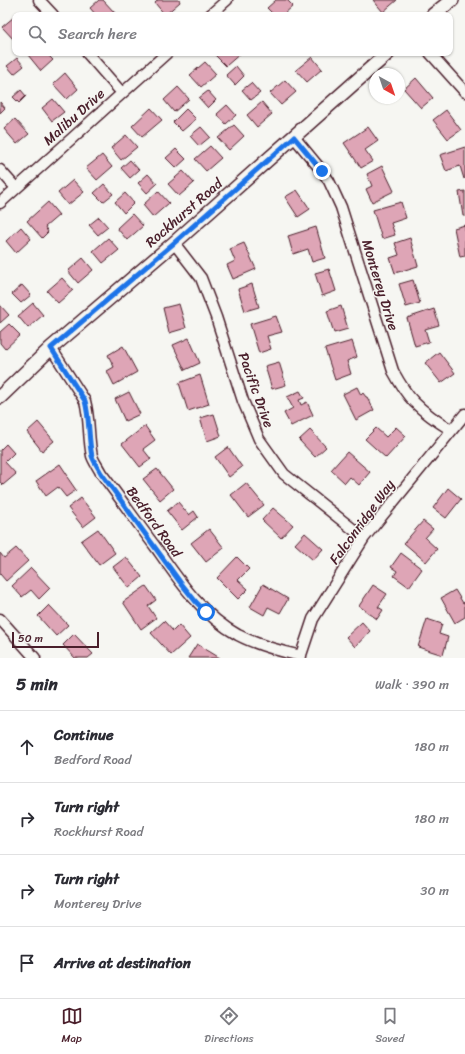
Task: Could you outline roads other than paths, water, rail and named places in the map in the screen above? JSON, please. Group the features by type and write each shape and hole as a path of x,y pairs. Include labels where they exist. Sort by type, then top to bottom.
{"street":[{"path":"39,0 50,12"},
{"path":"213,12 227,0"},
{"path":"437,12 452,0"},
{"path":"90,56 122,93"},
{"name":"Malibu Drive","path":"0,203 164,56"},
{"name":"Rockhurst Road","path":"1,393 51,348 174,243 385,56"},
{"path":"433,56 465,92"},
{"name":"Monterey Drive","path":"294,137 322,171 341,207 393,371 400,384 414,402 434,419 451,430"},
{"path":"0,170 16,188"},
{"name":"Pacific Drive","path":"174,243 201,278 216,317 242,401 259,439 284,474 364,538"},
{"name":"Bedford Road","path":"51,348 85,401 87,407 92,456 101,473 196,602 215,619 236,634 254,643 301,657"},
{"name":"Falconridge Way","path":"301,657 313,619 364,538 465,414"},
{"path":"0,619 35,658"}]}
